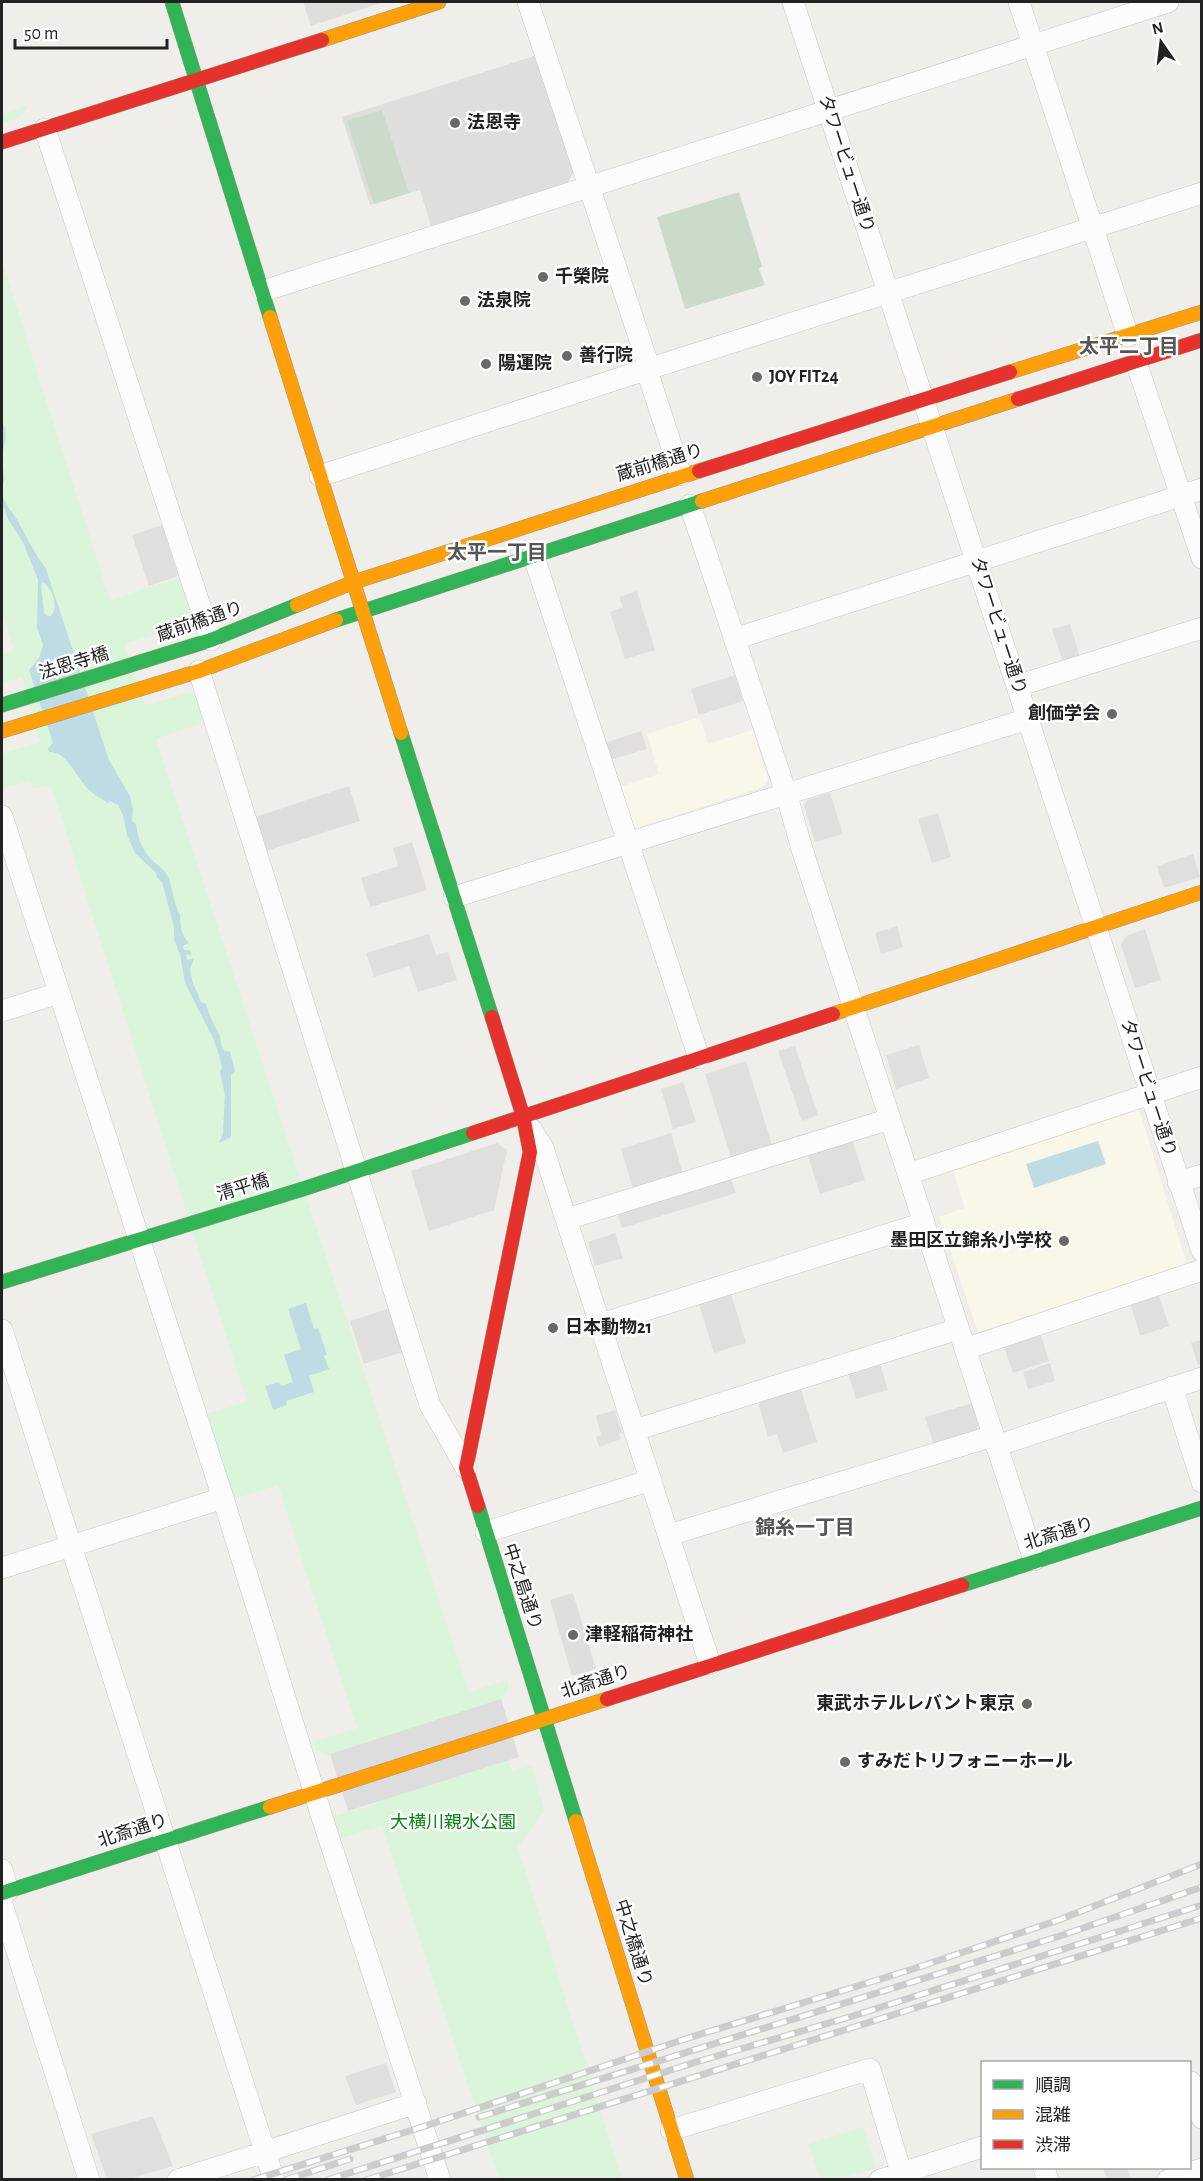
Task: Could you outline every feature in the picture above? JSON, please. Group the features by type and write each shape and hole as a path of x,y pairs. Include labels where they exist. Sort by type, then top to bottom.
{"street":[{"path":"172,2 523,1116 530,1152 466,1468"},
{"path":"2,142 439,2"},
{"path":"528,2 646,358 681,476"},
{"name":"タワービュー通り","path":"793,2 1202,1251"},
{"path":"1019,2 1128,336"},
{"path":"263,291 1168,2"},
{"path":"45,129 211,640"},
{"path":"320,476 1202,193"},
{"name":"蔵前橋通り","path":"135,663 211,640 354,582 1202,312"},
{"path":"2,731 199,671 362,609 1202,340"},
{"path":"1136,362 1202,558"},
{"path":"734,639 1202,489"},
{"path":"690,505 786,793 1034,1560"},
{"path":"533,554 699,1058"},
{"path":"1017,686 1202,628"},
{"name":"法恩寺橋","path":"2,705 135,663"},
{"path":"199,671 430,1405 466,1468"},
{"path":"454,897 1028,719"},
{"path":"2,816 223,1498 323,1789 440,2180"},
{"name":"清平橋","path":"2,1282 306,1188 1202,892"},
{"path":"2,1011 59,993"},
{"path":"908,1174 1202,1077"},
{"path":"523,1116 543,1148 710,1664"},
{"path":"567,1219 890,1119"},
{"path":"1178,1182 1202,1175"},
{"path":"601,1324 924,1224"},
{"path":"635,1430 1202,1270"},
{"path":"2,1330 274,2180"},
{"path":"669,1535 995,1441 1202,1378"},
{"path":"1172,1387 1202,1482"},
{"name":"中之島通り","path":"466,1468 544,1717"},
{"path":"486,1532 651,1480"},
{"path":"2,1568 223,1498"},
{"name":"北斎通り","path":"4,1896 165,1840 510,1728 1202,1508"},
{"name":"中之橋通り","path":"544,1717 687,2180"},
{"path":"2,1870 4,1896 89,2180"},
{"path":"671,2130 870,2069 890,2177 981,2146"},
{"path":"1194,2081 1202,2118"},
{"path":"178,2180 416,2103"},
{"path":"1168,2180 1202,2169"}],"shaded area":[{"path":"303,2 384,2 311,26"},
{"path":"534,56 574,172 565,187 431,226 420,190 370,205 342,117"},
{"path":"162,525 178,576 149,586 132,535"},
{"path":"637,591 655,650 625,659 610,612 623,607 619,597"},
{"path":"1070,624 1080,657 1063,662 1052,629"},
{"path":"735,675 743,701 699,715 691,689"},
{"path":"700,717 708,744 753,730 768,780 763,787 633,829 619,787 659,774 647,734"},
{"path":"641,731 647,749 610,760 604,743"},
{"path":"349,786 360,821 266,851 255,817"},
{"path":"830,793 843,834 815,842 804,806 807,800"},
{"path":"938,813 951,857 932,863 918,819"},
{"path":"412,842 427,890 370,907 361,878 398,866 393,848"},
{"path":"1193,854 1200,877 1164,888 1157,866"},
{"path":"897,926 903,947 881,954 875,933"},
{"path":"1145,929 1161,980 1135,988 1121,945 1126,936"},
{"path":"429,934 436,955 448,952 457,980 418,992 409,966 374,977 366,953"},
{"path":"919,1045 929,1078 896,1089 886,1055"},
{"path":"795,1046 818,1115 802,1121 778,1051"},
{"path":"746,1061 773,1148 732,1161 705,1074"},
{"path":"683,1082 696,1122 673,1129 661,1089"},
{"name":"墨田区立錦糸小学校","path":"1139,1110 1187,1265 978,1332 939,1217 965,1208 953,1171"},
{"path":"671,1133 684,1177 634,1192 621,1149"},
{"path":"852,1139 865,1180 820,1194 807,1153"},
{"path":"497,1143 507,1150 494,1210 429,1231 411,1171"},
{"path":"731,1179 736,1193 622,1228 617,1213"},
{"path":"615,1233 623,1258 595,1266 588,1242"},
{"path":"731,1294 746,1343 714,1353 699,1304"},
{"path":"1159,1296 1169,1326 1140,1336 1131,1305"},
{"path":"390,1308 403,1352 364,1364 350,1321"},
{"path":"1041,1335 1049,1361 1013,1373 1004,1347"},
{"path":"1201,1340 1201,1364 1198,1365 1191,1343"},
{"path":"1050,1363 1055,1381 1028,1389 1023,1372"},
{"path":"880,1364 888,1390 856,1399 848,1373"},
{"path":"801,1389 817,1442 783,1453 777,1434 768,1437 758,1402"},
{"path":"973,1403 983,1434 935,1449 925,1417"},
{"path":"615,1410 622,1432 619,1434 621,1439 599,1447 596,1437 601,1435 596,1416"},
{"name":"津軽稲荷神社","path":"573,1593 596,1669 572,1676 550,1600"},
{"path":"386,2063 396,2092 356,2105 345,2076"},
{"path":"153,2116 173,2166 129,2179 107,2179 91,2134"},
{"path":"1103,2169 1127,2169 1131,2179 1107,2179"}],"green space":[{"path":"28,105 21,116 2,123 2,114"},
{"path":"382,110 409,193 374,204 347,121"},
{"path":"739,192 762,266 759,269 765,285 685,309 657,217"},
{"name":"大横川親水公園","path":"2,262 110,600 181,577 193,619 191,624 124,644 145,705 196,691 205,722 156,739 469,1692 507,1680 509,1688 500,1701 508,1760 512,1771 532,1765 545,1813 518,1847 622,2179 499,2179 382,1826 339,1839 332,1817 378,1803 363,1746 331,1756 316,1750 313,1742 357,1728 278,1485 234,1499 206,1414 247,1402 51,785 33,789 30,781 3,788 2,784 2,754 40,742 22,677 2,683 2,655 14,650 2,610"},
{"path":"863,2127 876,2168 839,2179 820,2179 809,2144"}],"water":[{"path":"2,423 6,437 2,457"},
{"path":"2,462 4,477 2,487"},
{"path":"2,493 46,569 109,760 130,796 133,810 132,821 136,824 140,842 150,858 163,869 169,879 180,914 184,937 189,943 183,946 184,950 190,950 191,954 186,955 187,960 193,959 190,971 192,981 201,1002 206,1004 223,1049 230,1051 235,1071 231,1075 231,1137 219,1143 223,1133 225,1095 220,1072 222,1068 214,1040 185,983 162,882 135,853 118,805 110,801 108,803 93,793 61,755 49,752 48,748 53,743 29,670 39,658 43,645 37,627 38,580 23,542 9,521 2,504","holes":["43,582 47,585 55,603 51,616 44,613 41,586"]},
{"path":"1098,1141 1106,1164 1034,1188 1026,1164"},
{"path":"306,1303 314,1329 318,1328 329,1369 309,1376 314,1392 286,1401 287,1405 273,1410 265,1386 279,1382 281,1386 293,1382 284,1355 301,1349 288,1309"}],"pier":[{"path":"501,1699 519,1757 348,1811 330,1754"}],"railway":[{"path":"253,2180 422,2127 685,2039 913,1969 1056,1921 1202,1864"},
{"path":"479,2117 1063,1935 1202,1887"},
{"path":"327,2180 693,2063 853,2016 1202,1905"},
{"path":"366,2180 1202,1918"},
{"path":"285,2180 350,2159"}],"traffic: fast":[{"path":"172,2 270,317"},
{"path":"336,620 702,501"},
{"path":"2,705 211,640 297,605"},
{"path":"401,733 492,1017"},
{"path":"2,1282 306,1188 473,1133"},
{"path":"478,1506 576,1821"},
{"path":"962,1585 1202,1508"},
{"path":"2,1893 270,1807"}],"traffic: slow":[{"path":"322,40 439,2"},
{"path":"1010,372 1202,312"},
{"path":"270,317 401,733"},
{"path":"702,501 1018,399"},
{"path":"297,605 354,582 699,471"},
{"path":"2,731 199,671 336,620"},
{"path":"833,1014 1202,892"},
{"path":"270,1807 607,1699"},
{"path":"576,1821 687,2180"}],"traffic: jam":[{"path":"2,142 322,40"},
{"path":"1018,399 1202,340"},
{"path":"699,471 1010,372"},
{"path":"473,1133 833,1014"},
{"path":"478,1506 466,1468 530,1152 523,1116 492,1017"},
{"path":"607,1699 962,1585"}],"place":[{"name":"法恩寺","path":"455,123"},
{"name":"千榮院","path":"543,277"},
{"name":"法泉院","path":"465,301"},
{"name":"善行院","path":"567,356"},
{"name":"陽運院","path":"486,364"},
{"name":"JOY FIT24","path":"757,377"},
{"name":"創価学会","path":"1112,714"},
{"name":"墨田区立錦糸小学校","path":"1064,1241"},
{"name":"日本動物21","path":"553,1328"},
{"name":"津軽稲荷神社","path":"573,1635"},
{"name":"東武ホテルレバント東京","path":"1027,1704"},
{"name":"すみだトリフォニーホール","path":"845,1762"}],"district":[{"name":"太平二丁目","path":"1129,347"},
{"name":"太平一丁目","path":"497,553"},
{"name":"錦糸一丁目","path":"805,1528"}]}
